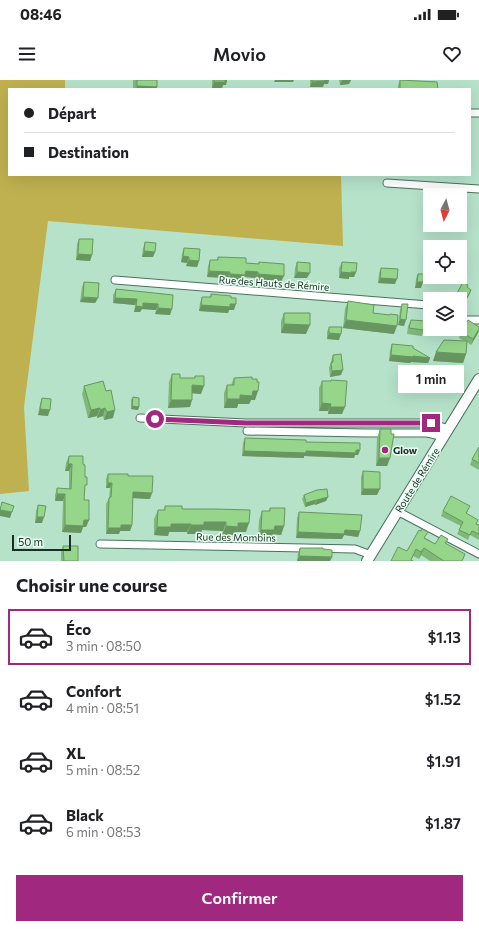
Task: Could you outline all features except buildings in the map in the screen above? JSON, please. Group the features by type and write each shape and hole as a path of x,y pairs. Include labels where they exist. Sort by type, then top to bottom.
{"main road":[{"name":"Route de Rémire","path":"369,558 479,379"}],"street":[{"path":"387,183 479,189"},
{"name":"Rue des Hauts de Rémire","path":"115,280 423,305"},
{"path":"467,320 479,320"},
{"path":"140,418 246,423 431,423 448,429"},
{"path":"247,431 427,433 443,438"},
{"path":"397,511 479,554"},
{"name":"Rue des Mombins","path":"100,544 355,549 369,558"}],"shaded area":[{"path":"0,80 65,80 65,88 8,88 8,176 341,176 343,246 48,221 24,407 29,491 0,494"}],"place":[{"name":"Glow","path":"385,450"}],"route":[{"path":"155,419 246,423 431,423"}]}
